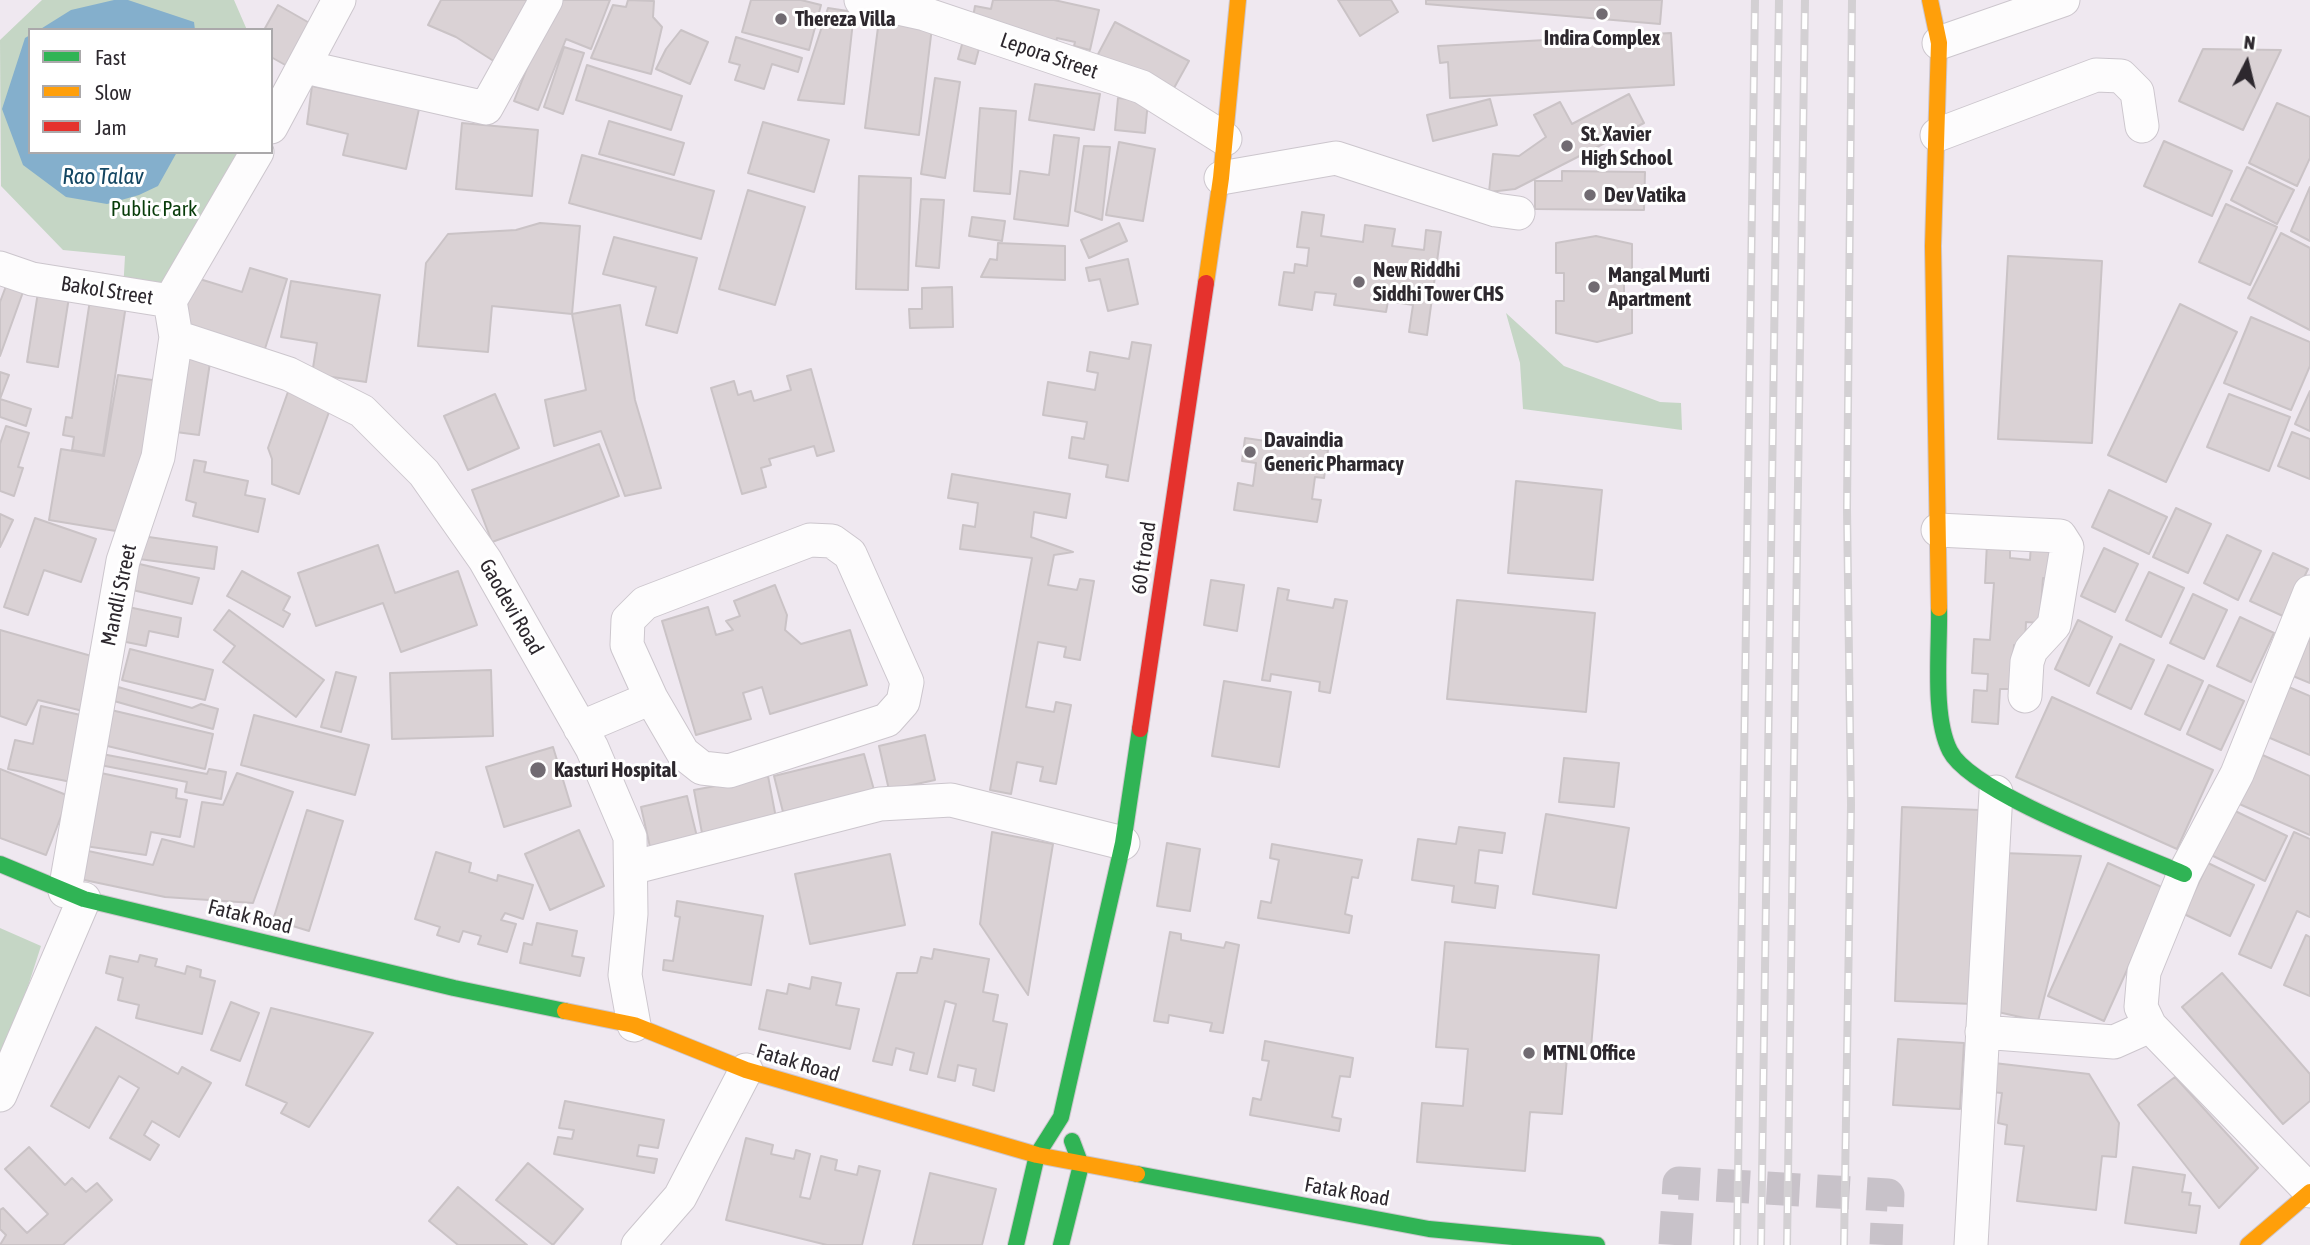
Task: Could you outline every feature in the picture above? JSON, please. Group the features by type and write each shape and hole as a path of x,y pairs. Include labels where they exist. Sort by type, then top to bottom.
{"street":[{"path":"273,123 339,0"},
{"path":"305,66 486,108 546,0"},
{"name":"Lepora Street","path":"861,0 925,14 1142,87 1225,139"},
{"name":"60 ft road","path":"1062,1117 1123,843 1221,178 1238,0"},
{"path":"1930,0 1938,43 1933,246 1941,718 1950,751 1967,773 1996,792 2184,874"},
{"path":"1938,43 2063,0"},
{"path":"1937,135 2096,75 2121,76 2137,92 2143,126"},
{"name":"Bakol Street","path":"0,268 53,283 170,301 256,154"},
{"path":"1221,178 1336,158 1496,210 1518,214"},
{"name":"Mandli Street","path":"0,1095 74,895 123,561 158,457 176,337 170,301"},
{"name":"Gaodevi Road","path":"176,337 289,374 362,411 424,473 485,561 580,728 630,837 631,914 625,975 634,1024"},
{"path":"1938,530 2060,536 2067,547 2053,625 2031,650 2027,662 2025,696"},
{"path":"810,540 832,541 850,554 907,682 903,702 887,720 729,771 702,768 682,753 651,698 627,645 628,620 645,603 810,540"},
{"path":"2248,1245 2310,1191 2150,1026 2141,1007 2144,972 2184,874 2237,774 2308,606"},
{"path":"580,728 651,698"},
{"path":"1971,1245 1996,792"},
{"path":"631,867 880,804 951,800 1123,843"},
{"name":"Fatak Road","path":"0,864 74,895 454,988 634,1024 747,1070 1037,1155 1428,1237 1597,1245"},
{"path":"1982,1032 2113,1042 2150,1026"},
{"path":"638,1245 680,1197 747,1070"},
{"path":"1016,1245 1037,1155 1062,1117"},
{"path":"1061,1245 1081,1165 1062,1117"}],"green space":[{"name":"Public Park","path":"42,0 234,0 246,28 28,28 28,154 249,154 168,296 123,291 125,256 63,250 1,186 0,40"},
{"path":"1506,313 1564,366 1660,402 1681,403 1682,430 1523,409 1520,363"},
{"path":"0,928 41,946 0,1073"}],"water":[{"path":"114,0 128,0 194,22 195,28 42,28 71,10"},
{"name":"Rao Talav","path":"28,36 28,154 176,154 158,186 139,195 107,204 66,197 23,165 2,109 25,38"}],"building":[{"path":"441,0 535,0 503,67 456,37 428,25"},
{"path":"554,0 610,0 591,49 566,39 538,110 514,101"},
{"path":"628,0 654,1 653,17 662,27 651,74 591,58 613,5 626,7"},
{"name":"Thereza Villa","path":"751,0 801,0 821,5 809,50 742,32"},
{"path":"993,0 1054,0 1099,10 1090,50 1074,46 1075,42 1057,38 1056,42 972,23 975,6 991,9"},
{"path":"1338,0 1391,0 1398,12 1360,36"},
{"name":"Indira Complex","path":"1426,0 1662,0 1660,24 1426,4"},
{"path":"278,5 320,29 296,71 273,58 273,28 265,28"},
{"path":"828,8 854,12 844,104 798,100"},
{"path":"880,12 933,19 919,135 865,128"},
{"path":"1115,22 1189,61 1169,97 1096,58"},
{"path":"681,30 708,42 690,84 656,69 666,49"},
{"path":"1671,33 1674,85 1450,98 1448,62 1440,63 1438,46"},
{"path":"736,37 802,58 798,72 772,64 764,89 735,80 740,65 729,62"},
{"path":"964,37 981,41 975,64 958,59"},
{"path":"564,47 584,53 563,114 544,107"},
{"path":"2203,49 2281,50 2243,130 2179,101"},
{"path":"587,65 682,96 671,130 576,100"},
{"path":"935,78 960,82 945,178 921,174"},
{"path":"1035,84 1100,94 1094,130 1029,120"},
{"path":"312,86 419,109 406,169 343,155 348,134 307,124"},
{"name":"St. Xavier High School","path":"1629,94 1644,123 1515,189 1489,192 1493,154 1519,156 1546,137 1534,115 1560,102 1572,124"},
{"path":"1118,98 1148,101 1145,133 1115,130"},
{"path":"1490,99 1497,125 1433,141 1427,115"},
{"path":"2277,103 2310,117 2310,158 2297,186 2249,163"},
{"path":"980,108 1016,111 1010,194 974,191"},
{"path":"609,121 684,143 674,175 599,154"},
{"path":"763,122 829,140 814,192 748,173"},
{"path":"462,123 538,130 532,196 456,189"},
{"path":"1054,135 1079,138 1068,226 1014,219 1020,171 1049,175"},
{"path":"2164,141 2232,171 2212,216 2144,186"},
{"path":"1119,142 1155,149 1143,221 1106,215"},
{"path":"1084,146 1110,147 1102,220 1075,211"},
{"path":"582,155 714,191 701,239 569,203"},
{"path":"2247,167 2294,190 2277,224 2231,200"},
{"name":"Dev Vatika","path":"1562,171 1645,172 1644,210 1535,209 1535,181 1562,181"},
{"path":"859,176 911,178 908,290 856,289"},
{"path":"2310,187 2310,241 2291,231"},
{"path":"748,190 805,207 775,305 719,289"},
{"path":"921,199 944,200 939,268 916,266"},
{"path":"2226,204 2277,227 2250,285 2199,262"},
{"name":"New Riddhi Siddhi Tower CHS","path":"1302,212 1324,215 1321,236 1363,242 1365,225 1395,229 1392,246 1424,250 1426,230 1441,232 1427,335 1409,332 1413,305 1388,301 1386,312 1334,305 1336,294 1315,292 1312,310 1279,305 1284,272 1294,273 1295,264 1307,266 1309,248 1297,247"},
{"path":"972,217 1005,221 1002,241 969,236"},
{"path":"540,223 580,226 572,314 492,306 488,352 418,346 426,263 448,234 516,230"},
{"path":"1119,223 1127,241 1089,258 1081,240"},
{"path":"2281,233 2310,248 2310,330 2248,298"},
{"name":"Mangal Murti Apartment","path":"1596,236 1632,244 1632,272 1624,272 1624,301 1632,301 1632,333 1597,342 1556,333 1556,301 1564,301 1564,273 1556,273 1556,243"},
{"path":"614,237 697,258 677,333 646,325 656,287 603,274"},
{"path":"998,243 1065,246 1065,280 981,277 990,259 997,260"},
{"path":"2008,256 2102,261 2092,443 1998,439"},
{"path":"1128,259 1138,304 1108,311 1100,279 1089,281 1086,268"},
{"path":"250,268 287,279 263,355 177,329 193,277 242,292"},
{"path":"291,281 380,295 366,382 312,374 317,343 281,337"},
{"path":"6,286 23,292 0,356 0,302"},
{"path":"39,286 70,291 58,367 27,362"},
{"path":"952,287 953,327 910,328 909,309 922,309 922,288"},
{"path":"90,300 126,305 103,455 72,450 74,437 63,435 66,417 72,418"},
{"path":"2180,304 2237,332 2166,482 2108,455"},
{"path":"620,305 635,400 661,488 625,496 601,431 554,446 545,400 586,390 572,314"},
{"path":"2251,317 2310,342 2310,366 2291,410 2224,383"},
{"path":"1132,342 1151,345 1128,481 1106,477 1108,465 1069,458 1072,437 1084,439 1087,422 1043,415 1048,382 1095,390 1098,373 1087,371 1090,352 1129,359"},
{"path":"180,351 211,356 199,435 168,431"},
{"path":"811,369 834,451 817,456 814,446 769,459 771,465 761,468 766,487 742,494 711,388 734,381 738,395 751,391 754,401 791,390 787,376"},
{"path":"0,372 9,375 0,399"},
{"path":"118,375 159,381 128,533 49,520 61,449 104,456"},
{"path":"289,389 332,404 299,494 272,484 272,459 268,448"},
{"path":"2310,391 2310,431 2295,424"},
{"path":"495,394 519,448 468,470 444,416"},
{"path":"2229,394 2290,417 2269,471 2207,447"},
{"path":"0,399 31,409 26,426 0,417"},
{"path":"6,426 29,433 18,467 23,468 14,496 0,491 0,444"},
{"path":"2292,432 2310,439 2310,479 2278,466"},
{"path":"1245,438 1328,450 1324,478 1315,477 1312,499 1321,500 1317,522 1234,510 1238,483 1253,486 1256,463 1242,461"},
{"path":"599,444 619,496 492,542 472,490"},
{"path":"194,460 206,462 204,472 248,481 245,495 265,499 258,532 193,516 196,503 186,500"},
{"path":"952,474 1070,494 1066,518 1034,512 1031,537 1073,552 1054,555 1048,585 1077,590 1080,579 1094,581 1080,660 1064,657 1066,647 1038,642 1026,707 1054,712 1056,702 1071,705 1056,784 1040,781 1043,767 1017,762 1011,794 990,790 1032,558 960,549 963,525 975,527 978,503 948,498"},
{"path":"1516,481 1602,490 1593,580 1508,573"},
{"path":"2109,490 2167,517 2149,554 2092,527"},
{"path":"2176,508 2211,524 2188,573 2153,557"},
{"path":"0,514 13,520 0,547"},
{"path":"35,518 96,539 81,582 44,570 28,615 4,607"},
{"path":"2227,535 2261,551 2238,600 2204,583"},
{"path":"142,536 217,547 214,569 139,559"},
{"path":"1987,543 2010,545 2010,558 2030,560 2031,543 2057,545 2056,579 2043,578 2040,623 2026,622 2025,645 2014,645 2011,689 2000,689 1998,724 1972,722 1974,690 1987,691 1988,674 1972,673 1974,639 1990,640 1994,583 1985,583"},
{"path":"378,545 395,593 458,571 477,625 401,652 383,603 316,626 298,573"},
{"path":"2104,548 2138,564 2115,612 2081,596"},
{"path":"2273,553 2308,569 2285,617 2250,601"},
{"path":"131,562 199,578 192,604 124,588"},
{"path":"242,571 290,597 283,610 290,614 283,627 227,596"},
{"path":"2149,572 2184,588 2161,637 2126,620"},
{"path":"1211,580 1244,585 1237,631 1204,625"},
{"path":"775,585 787,615 785,630 801,644 850,630 867,685 770,714 762,687 743,693 751,719 696,735 662,621 708,607 716,635 733,630 726,621 740,616 734,601"},
{"path":"1278,588 1289,590 1287,600 1333,608 1335,599 1347,601 1330,693 1319,691 1320,682 1271,674 1270,681 1262,680"},
{"path":"2193,594 2227,610 2204,659 2170,643"},
{"path":"1457,600 1595,613 1586,712 1447,699"},
{"path":"128,607 181,618 178,637 149,631 146,646 121,641"},
{"path":"229,610 324,680 296,717 223,662 235,646 214,630"},
{"path":"2240,617 2274,633 2251,682 2217,666"},
{"path":"2078,620 2112,637 2089,686 2055,669"},
{"path":"2310,628 2310,683 2288,674"},
{"path":"0,630 102,659 83,711 38,700 26,725 0,716"},
{"path":"2120,644 2154,660 2131,709 2097,693"},
{"path":"130,649 213,670 205,700 122,680"},
{"path":"2168,665 2203,681 2180,730 2145,714"},
{"path":"491,670 493,736 392,739 390,673"},
{"path":"336,672 356,677 341,732 321,727"},
{"path":"1224,681 1291,692 1279,767 1212,756"},
{"path":"2209,685 2244,701 2221,750 2187,734"},
{"path":"2284,685 2310,696 2310,755 2263,735"},
{"path":"118,687 192,708 201,704 218,709 213,729 114,701"},
{"path":"2052,697 2213,770 2177,849 2016,777"},
{"path":"41,706 85,716 71,782 8,769 15,740 33,744"},
{"path":"111,710 213,734 205,769 103,745"},
{"path":"254,715 369,745 355,795 241,765"},
{"path":"925,735 935,780 889,790 879,746"},
{"path":"553,747 571,806 504,827 486,767"},
{"path":"2258,753 2310,776 2310,835 2237,803"},
{"path":"102,754 207,774 209,769 226,772 221,799 185,792 187,782 100,765"},
{"path":"864,754 874,790 783,812 774,776"},
{"path":"1564,758 1619,763 1614,807 1559,802"},
{"path":"0,769 69,796 46,855 0,838"},
{"path":"96,772 177,789 176,798 187,800 180,837 151,832 146,855 85,846"},
{"path":"237,773 293,792 253,903 165,897 75,878 79,849 153,865 162,839 194,847 202,802 223,805"},
{"path":"768,776 776,818 702,833 694,790"},
{"path":"687,796 699,845 652,856 641,807"},
{"path":"1902,807 1980,810 1973,1004 1895,1001"},
{"path":"307,810 343,821 309,931 273,920"},
{"path":"2233,810 2287,836 2265,881 2211,855"},
{"path":"1546,814 1629,828 1616,908 1533,894"},
{"path":"1459,827 1505,833 1502,853 1479,850 1475,883 1498,886 1495,908 1452,902 1454,886 1412,880 1418,839 1456,844"},
{"path":"579,830 604,886 550,910 525,854"},
{"path":"992,832 1053,844 1028,995 980,924"},
{"path":"2294,832 2310,839 2310,917 2297,911 2271,968 2239,954"},
{"path":"1167,843 1200,849 1190,911 1157,906"},
{"path":"1272,844 1362,860 1358,878 1352,877 1345,914 1352,916 1349,933 1258,918 1261,901 1271,903 1279,860 1270,858"},
{"path":"436,852 471,863 469,872 497,881 498,875 533,885 523,919 505,913 501,920 516,924 507,952 478,944 481,936 463,931 459,942 437,935 440,927 415,919"},
{"path":"2003,853 2081,856 2038,1021 1998,1012"},
{"path":"890,854 905,925 810,944 795,874"},
{"path":"2108,863 2164,888 2104,1021 2048,996"},
{"path":"2208,863 2254,885 2230,936 2184,914"},
{"path":"677,901 763,916 751,985 663,970 664,960 673,961 680,917 675,916"},
{"path":"537,923 577,931 572,956 584,958 580,976 520,963 524,943 532,945"},
{"path":"1170,932 1181,934 1181,940 1224,948 1226,942 1239,945 1223,1033 1210,1031 1212,1023 1169,1015 1168,1023 1154,1021"},
{"path":"2306,935 2310,937 2310,996 2284,985"},
{"name":"MTNL Office","path":"1445,942 1599,955 1590,1059 1567,1057 1562,1114 1530,1112 1525,1171 1417,1162 1422,1103 1463,1106 1468,1049 1436,1047"},
{"path":"934,949 989,959 983,992 998,995 993,1021 1007,1024 994,1091 973,1085 976,1069 958,1065 955,1081 938,1077 956,1004 945,1001 927,1074 910,1070 914,1053 896,1048 892,1065 873,1061 897,973 917,973 921,957 932,959"},
{"path":"140,955 157,959 155,966 185,974 187,966 201,970 200,977 215,981 202,1034 136,1018 139,1005 118,1000 123,978 106,973 110,956 138,962"},
{"path":"2222,973 2310,1074 2310,1101 2283,1124 2182,1007"},
{"path":"812,977 841,983 836,1005 859,1009 850,1049 759,1029 767,990 787,994 789,984 810,989"},
{"path":"231,1002 259,1013 240,1061 211,1050"},
{"path":"271,1008 373,1033 309,1127 281,1113 287,1103 246,1085"},
{"path":"96,1027 178,1074 182,1067 211,1083 179,1137 152,1121 144,1135 159,1145 150,1160 110,1138 139,1088 119,1076 89,1128 51,1106"},
{"path":"1898,1039 1964,1043 1960,1109 1893,1105"},
{"path":"1265,1041 1353,1058 1350,1077 1340,1076 1332,1117 1341,1119 1339,1131 1250,1115 1253,1098 1261,1100 1269,1061 1262,1060"},
{"path":"1994,1063 2089,1074 2119,1123 2116,1157 2102,1156 2096,1210 2017,1201 2024,1146 2005,1144 2007,1125 1998,1123 2002,1093 1991,1092"},
{"path":"2175,1077 2258,1168 2219,1208 2138,1105"},
{"path":"565,1101 664,1120 658,1148 639,1145 637,1156 657,1159 654,1173 554,1154 558,1137 572,1139 574,1130 559,1128"},
{"path":"746,1138 773,1145 771,1154 794,1159 796,1150 810,1154 800,1197 810,1199 821,1156 837,1160 835,1170 857,1175 859,1166 880,1171 862,1245 827,1245 726,1220"},
{"path":"29,1147 65,1185 72,1178 86,1192 97,1183 112,1200 63,1245 0,1245 6,1235 0,1229 0,1210 3,1208 27,1233 48,1214 5,1169"},
{"path":"528,1163 583,1209 553,1245 496,1200"},
{"path":"2133,1167 2185,1175 2182,1192 2191,1193 2189,1205 2200,1206 2196,1233 2125,1223"},
{"path":"930,1173 996,1189 982,1245 913,1245"},
{"path":"458,1187 527,1245 458,1245 429,1221"}],"tunnel":[{"path":"1675,1245 1679,1183 1888,1195 1886,1245"}],"railway":[{"path":"1737,1245 1755,0"},
{"path":"1761,1245 1779,0"},
{"path":"1787,1245 1805,0"},
{"path":"1844,1245 1851,805 1847,508 1852,0"}],"traffic: fast":[{"path":"1939,608 1938,681 1941,720 1950,751 1964,768 1989,785 2056,820 2184,874"},
{"path":"1016,1245 1037,1155 1061,1117 1123,843 1140,729"},
{"path":"0,864 84,899 454,988 565,1011"},
{"path":"1061,1245 1081,1165 1072,1141"},
{"path":"1137,1174 1429,1229 1597,1245"}],"traffic: slow":[{"path":"1206,283 1221,178 1238,0"},
{"path":"1930,0 1939,43 1933,246 1939,608"},
{"path":"565,1011 634,1025 746,1070 1037,1155 1137,1174"},
{"path":"2248,1245 2310,1192"}],"traffic: jam":[{"path":"1140,729 1206,283"}],"place":[{"name":"Indira Complex","path":"1602,14"},
{"name":"Thereza Villa","path":"781,19"},
{"name":"St. Xavier High School","path":"1567,146"},
{"name":"Dev Vatika","path":"1590,195"},
{"name":"New Riddhi Siddhi Tower CHS","path":"1359,282"},
{"name":"Mangal Murti Apartment","path":"1594,287"},
{"name":"Davaindia Generic Pharmacy","path":"1250,452"},
{"name":"Kasturi Hospital","path":"538,770"},
{"name":"MTNL Office","path":"1529,1053"}]}
